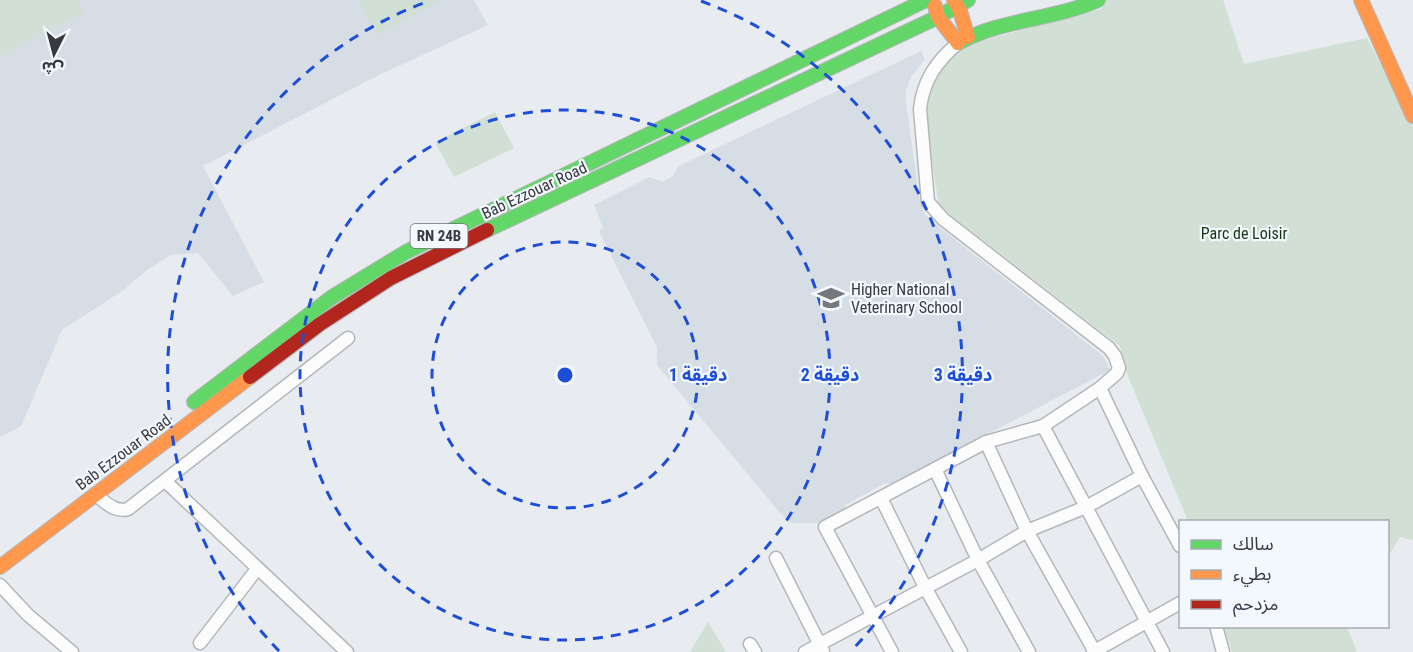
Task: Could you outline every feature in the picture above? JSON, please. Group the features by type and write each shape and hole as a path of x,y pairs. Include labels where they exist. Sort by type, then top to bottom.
{"main road":[{"name":"Bab Ezzouar Road","path":"182,411 332,297 389,262 926,0"},
{"path":"934,0 938,16 963,40"},
{"path":"963,40 983,31 1079,9 1098,0"},
{"path":"1361,0 1413,116"},
{"name":"Bab Ezzouar Road","path":"0,567 320,324 391,278 938,16 960,2"},
{"path":"960,2 963,40"},
{"name":"Bab Ezzouar Road","path":"0,550 136,446"}],"street":[{"path":"892,652 825,527 986,442 1043,426 1100,388 1117,373 1119,368 1109,348 943,219 928,202 921,97 935,66 963,40"},
{"path":"95,494 115,509 122,511 128,509 348,338"},
{"path":"1100,388 1142,476 1179,544"},
{"path":"1043,426 1163,652"},
{"path":"986,442 1027,531 1094,652 1179,604"},
{"path":"935,469 978,560 1029,652"},
{"path":"805,652 821,649 925,587 978,560 1027,531 1086,507 1142,476"},
{"path":"165,481 347,652"},
{"path":"881,498 925,587 961,652"},
{"path":"776,558 821,649"},
{"path":"200,643 257,569"},
{"path":"0,585 28,615 72,652"},
{"path":"1216,628 1223,652"}],"shaded area":[{"path":"0,0 474,0 488,25 381,74 203,166 264,282 233,296 198,253 171,255 147,270 122,291 62,330 21,426 0,437"},
{"name":"Higher National Veterinary School","path":"921,51 925,59 911,77 906,90 906,103 920,202 924,212 930,220 1103,356 1110,370 892,484 885,483 845,505 845,510 827,519 821,526 818,523 791,523 780,513 657,365 657,347 599,231 603,227 594,205 649,177 663,182 673,176 679,166"}],"green space":[{"path":"0,0 77,0 84,13 0,56"},
{"path":"358,0 442,0 376,35"},
{"name":"Parc de Loisir","path":"1106,0 1223,0 1244,64 1367,38 1413,127 1413,540 1400,537 1389,555 1389,520 1188,520 1128,376 1120,346 939,206 924,111 926,83 958,47 1101,9"},
{"path":"495,112 514,148 454,177 435,142"},
{"path":"708,622 726,652 690,652"},
{"path":"1224,628 1347,628 1357,652 1232,652"}],"traffic: fast":[{"path":"194,402 332,297 406,252 926,0"},
{"path":"487,230 938,17 968,0"},
{"path":"958,43 992,29 1063,12 1098,0"}],"traffic: slow":[{"path":"954,0 968,37"},
{"path":"1361,0 1413,116"},
{"path":"935,6 938,17 958,43"},
{"path":"0,567 250,377"}],"traffic: jam":[{"path":"250,377 320,324 391,278 487,230"}],"place":[{"name":"Higher National Veterinary School","path":"831,298"}]}
